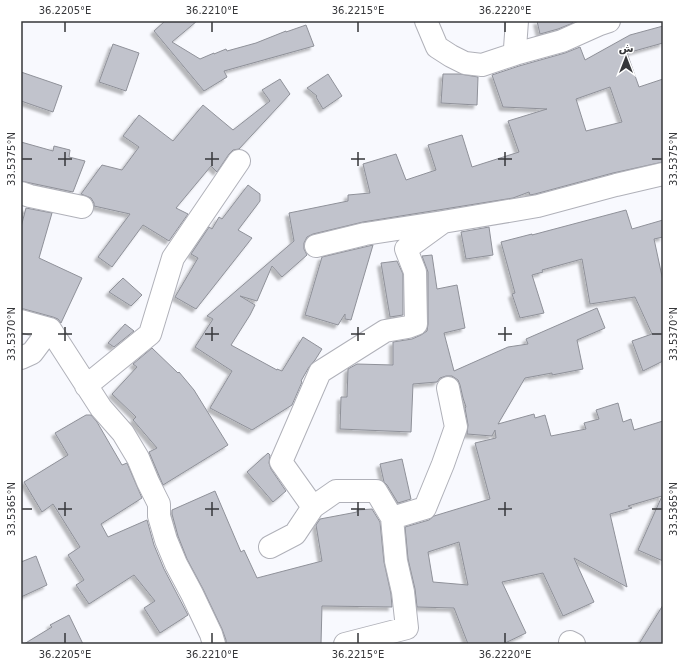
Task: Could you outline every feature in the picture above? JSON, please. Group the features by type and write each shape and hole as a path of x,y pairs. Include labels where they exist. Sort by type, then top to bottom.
{"street":[{"path":"426,21 437,47 466,63 482,65 562,41 609,21"},
{"path":"515,54 517,21"},
{"path":"86,386 150,334 173,258 240,161"},
{"path":"316,246 365,234 538,206 663,174"},
{"path":"21,193 82,207"},
{"path":"313,507 281,462 320,372 385,331 416,324 415,272 406,249 443,222"},
{"path":"21,321 50,329 101,408 123,433 138,458 159,504 159,516 166,540 176,564 211,634 214,644"},
{"path":"21,358 32,353 50,329"},
{"path":"392,518 425,508 456,427 448,388"},
{"path":"270,547 295,534 313,507 336,491 376,491 392,518 396,561 403,592 407,628 345,644"}],"building":[{"path":"165,21 197,21 172,42 200,59 226,49 227,51 256,43 306,25 314,46 224,71 227,77 204,91 154,31"},
{"path":"537,21 572,21 573,23 540,34"},
{"path":"663,26 663,43 627,53 639,87 663,79 663,162 613,173 535,194 530,195 529,192 513,198 363,222 313,234 307,237 304,243 304,249 307,255 282,277 272,266 257,301 240,296 255,305 231,345 277,370 282,371 303,337 322,349 301,381 302,382 292,405 252,430 210,408 232,371 195,347 213,319 207,316 294,241 289,213 348,201 348,195 370,193 363,164 396,154 406,180 436,170 428,145 462,135 472,167 519,152 508,121 547,109 503,107 492,75 580,47 585,60 630,35","holes":["610,87 622,122 586,131 576,99"]},
{"path":"113,44 139,53 126,91 99,82"},
{"path":"21,72 62,86 53,112 21,101"},
{"path":"328,74 342,96 323,109 316,97 317,96 307,88"},
{"path":"443,74 460,74 478,77 477,105 441,103"},
{"path":"280,79 290,94 239,149 233,150 229,154 217,172 211,166 176,208 188,214 169,241 143,225 112,267 98,257 130,214 94,206 91,198 81,194 102,165 122,170 139,147 123,136 139,115 173,141 203,105 233,130 270,101 262,90"},
{"path":"21,142 53,151 54,146 70,150 69,157 85,161 73,192 21,181"},
{"path":"248,185 260,194 260,201 238,230 252,238 196,309 175,297 198,258 191,254 209,227 212,229 219,217 222,219"},
{"path":"26,208 52,213 39,258 82,278 61,323 58,319 53,317 21,309 21,227"},
{"path":"626,210 632,229 663,220 663,237 654,239 663,281 663,361 643,371 632,341 652,334 635,297 590,304 582,259 542,270 543,272 532,275 544,313 520,318 512,294 515,293 501,242"},
{"path":"489,227 493,255 466,259 461,232"},
{"path":"373,245 351,320 345,319 345,314 338,325 305,315 322,257"},
{"path":"432,255 437,289 457,285 465,328 444,333 454,371 508,347 528,344 526,339 597,308 605,328 577,340 583,369 525,378 498,424 534,414 535,418 545,415 551,436 586,429 584,423 599,419 596,410 618,403 623,422 631,419 634,430 663,421 663,561 638,550 662,496 628,506 632,508 610,514 627,587 574,558 594,602 563,616 543,573 502,582 526,633 503,644 468,644 454,608 417,607 415,589 408,559 405,527 429,520 434,516 490,499 475,443 496,438 495,430 492,436 467,434 468,425 466,407 458,380 452,376 446,376 440,378 437,382 413,384 411,432 340,429 341,397 347,397 348,369 357,364 393,365 393,342 412,339 427,331 428,272 422,256","holes":["459,542 468,585 433,582 428,552"]},
{"path":"397,261 403,274 403,315 390,317 381,263"},
{"path":"123,278 142,295 131,306 109,292"},
{"path":"125,324 134,331 114,347 108,343"},
{"path":"152,348 178,373 179,372 194,390 228,445 163,485 149,452 157,448 133,420 136,417 112,394 137,367 133,364"},
{"path":"86,415 91,415 97,422 122,465 127,463 142,498 101,524 108,537 147,520 154,545 164,569 188,615 160,633 144,608 155,601 134,575 89,604 76,585 84,580 68,555 80,547 53,504 42,512 24,482 68,455 55,433"},
{"path":"268,453 270,455 269,463 271,469 286,491 273,502 247,472"},
{"path":"402,459 411,499 398,503 384,482 380,464"},
{"path":"215,491 241,552 244,550 257,578 322,561 316,525 320,519 357,512 357,510 372,509 380,522 384,562 391,594 392,607 322,606 321,644 226,644 222,629 187,559 178,536 172,514 172,510"},
{"path":"36,556 47,585 21,597 21,562"},
{"path":"663,605 663,644 639,644"},
{"path":"69,615 83,644 24,644 52,627 50,625"}]}
